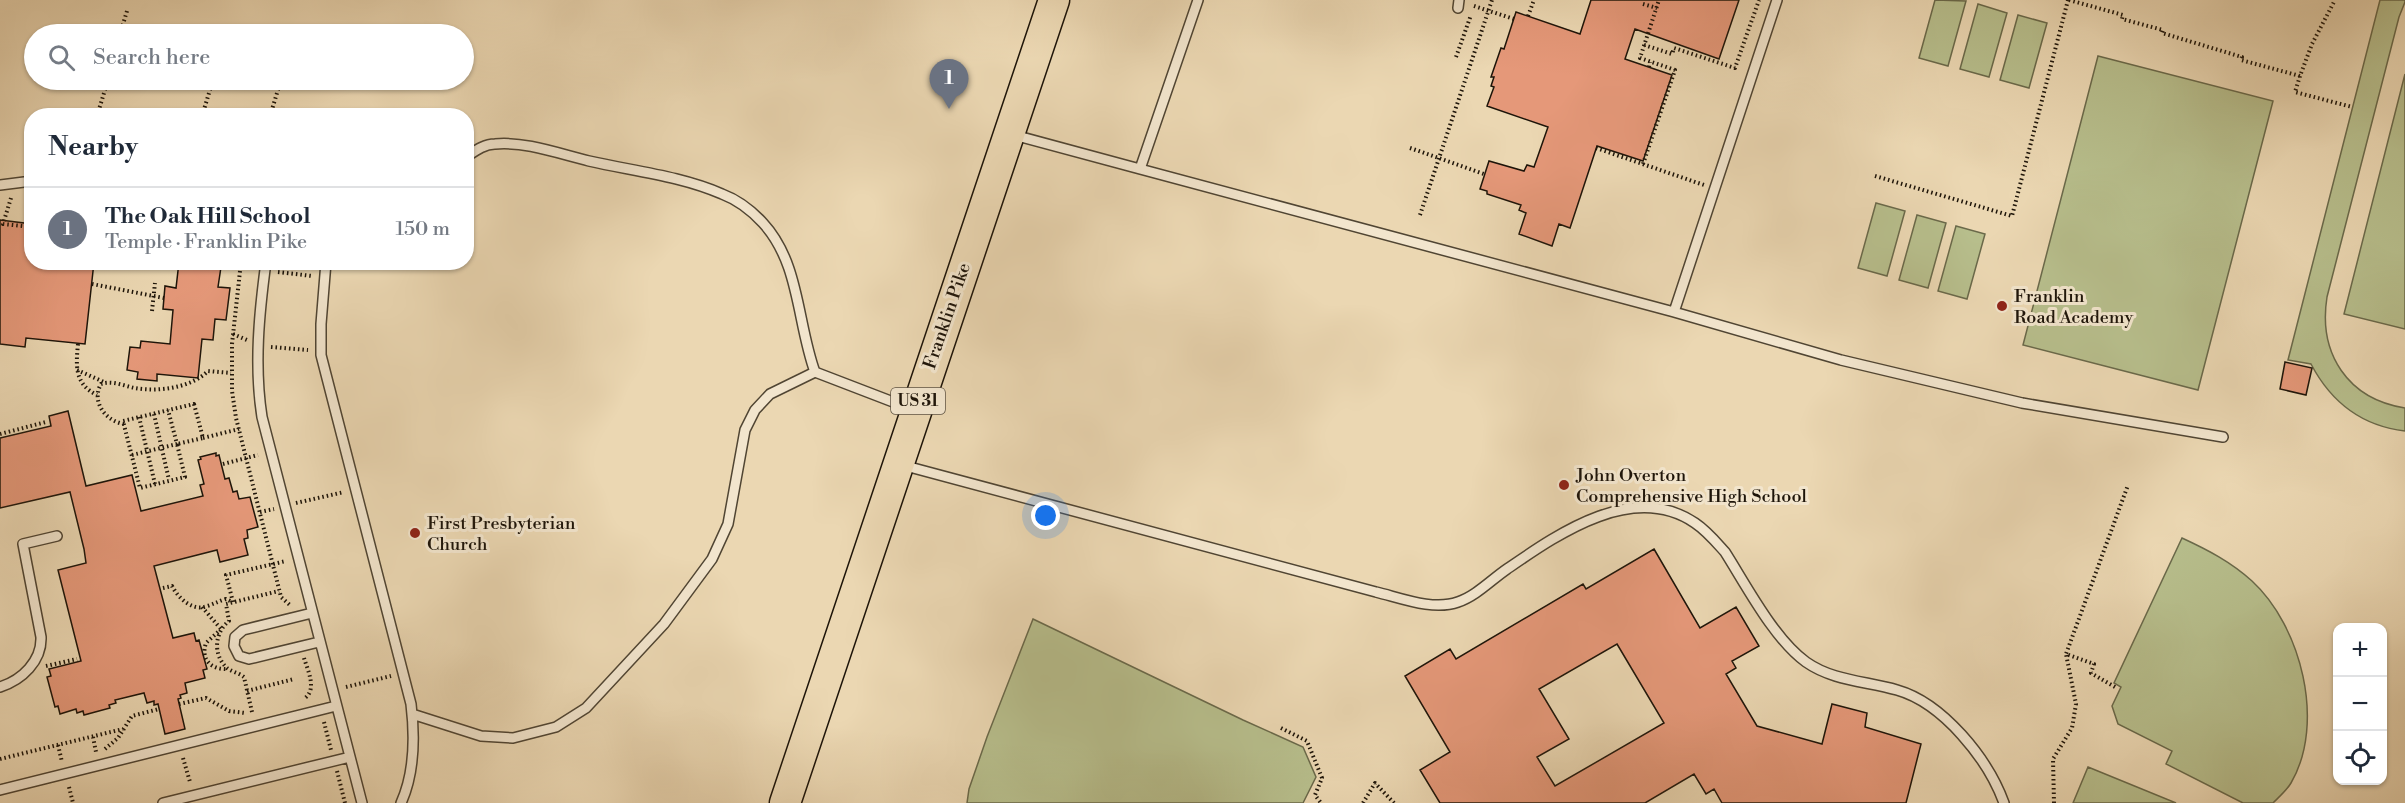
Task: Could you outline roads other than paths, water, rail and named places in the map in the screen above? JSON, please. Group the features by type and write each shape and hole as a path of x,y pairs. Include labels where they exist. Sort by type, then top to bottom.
{"main road":[{"name":"Franklin Pike","path":"784,803 1053,0"}],"lane":[{"path":"1140,169 1198,0"},
{"path":"1674,312 1777,0"},
{"path":"1009,133 1674,312 1841,360 2022,403 2223,437"},
{"path":"474,152 487,145 517,145 674,179 705,187 736,201 763,222 784,254 815,372"},
{"path":"0,185 24,183"},
{"path":"265,270 258,343 258,390 270,451 362,803"},
{"path":"326,270 321,351 412,714 414,737 412,762 401,803"},
{"path":"412,714 481,735 513,738 556,728 586,708 664,624 712,559 728,524 745,430 755,410 770,394 815,372 915,411"},
{"path":"897,464 1376,592 1442,605 1467,598 1557,535 1598,516 1636,508 1671,513 1693,521 1713,538 1725,552 1785,644 1795,653 1825,673 1897,690 1931,706 1973,748 1989,772 2004,803"},
{"path":"0,687 22,676 41,649 41,637 22,544 57,536"},
{"path":"312,613 243,630 235,637 234,646 239,656 249,659 319,642"},
{"path":"0,790 336,706"},
{"path":"163,803 350,758"}],"place":[{"name":"The Oak Hill School","path":"949,109"},
{"name":"Franklin Road Academy","path":"2002,306"},
{"name":"John Overton Comprehensive High School","path":"1564,485"},
{"name":"First Presbyterian Church","path":"415,533"}]}
